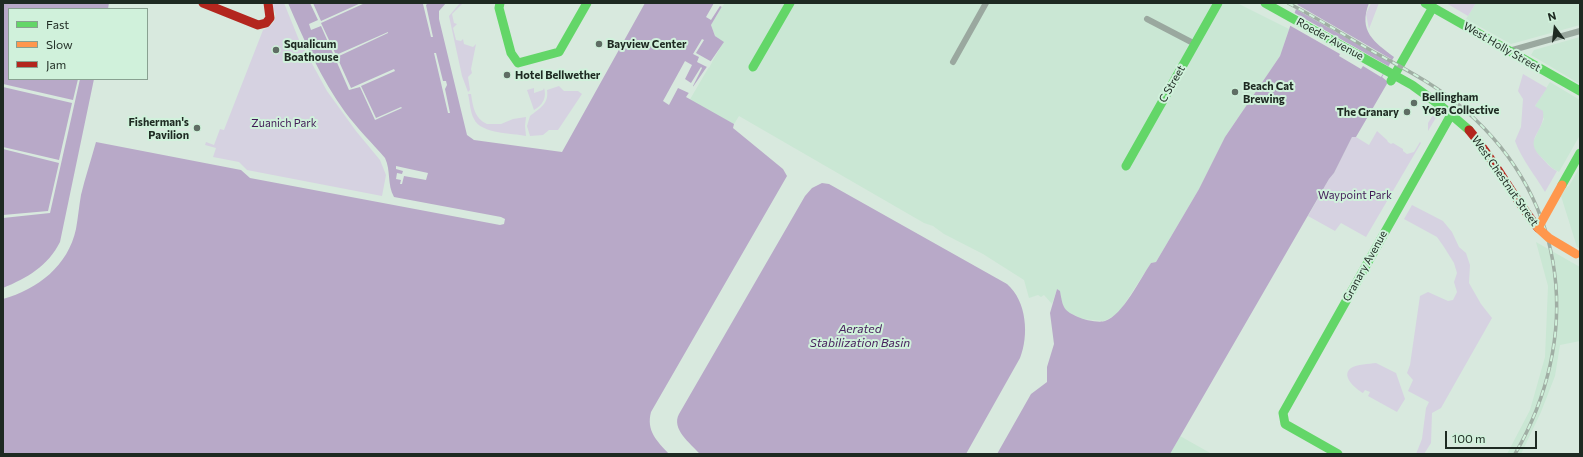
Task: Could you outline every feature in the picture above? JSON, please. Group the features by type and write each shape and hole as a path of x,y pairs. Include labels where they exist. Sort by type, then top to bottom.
{"street":[{"path":"203,3 258,25 266,24 271,16 268,3"},
{"path":"500,3 499,8 511,53 518,63 559,52 587,3"},
{"path":"754,67 790,3"},
{"path":"953,62 986,3"},
{"name":"C Street","path":"1126,166 1218,3"},
{"name":"Roeder Avenue","path":"1265,3 1385,70 1393,78"},
{"path":"1393,78 1429,5"},
{"name":"West Holly Street","path":"1429,5 1580,91"},
{"path":"1147,19 1195,44"},
{"path":"1509,51 1580,31"},
{"name":"West Chestnut Street","path":"1393,78 1423,93 1455,117 1493,161 1517,202 1538,228 1549,238 1578,255"},
{"name":"Granary Avenue","path":"1338,454 1286,424 1283,420 1283,413 1455,117"},
{"path":"1538,228 1580,154"}],"shaded area":[{"path":"724,3 1237,3 1289,29 1280,56 1225,137 1199,189 1156,262 1151,263 1118,314 1104,321 1082,319 1066,311 1062,306 1060,292 1057,289 1052,304 1044,295 1041,297 1038,295 1029,298 1024,280 983,254 944,234 933,226 924,223 739,116 734,124 689,101 723,43 715,36 711,25"},
{"path":"1476,3 1580,3 1580,25 1511,44 1466,19"},
{"path":"1580,37 1580,84 1531,55 1534,50"},
{"path":"1550,82 1580,100 1580,135 1559,172 1552,168 1533,149 1532,144 1544,119 1535,106"},
{"path":"1580,167 1580,249 1577,247 1561,196 1569,186"},
{"path":"1536,242 1580,267 1580,341 1560,345 1555,376 1541,412 1521,454 1507,454 1530,410 1545,357 1548,286"},
{"path":"1180,436 1212,454 1170,454"}],"green space":[{"name":"Zuanich Park","path":"274,3 284,3 299,40 327,91 356,131 380,160 386,175 382,196 247,170 239,162 213,157 216,148 205,145 206,142 214,145 220,129 224,130 263,30 270,26 274,21 275,14 272,7"},
{"path":"460,3 463,3 452,14 454,23 457,24 453,28 456,40 461,41 463,39 464,44 473,47 476,44 471,69 472,73 468,77 470,90 468,92 462,76 449,16"},
{"path":"1371,3 1379,3 1369,29 1366,14"},
{"path":"1446,3 1476,3 1468,16"},
{"path":"1523,74 1547,88 1535,106 1543,111 1543,118 1534,139 1535,150 1550,167 1557,171 1545,192 1525,161 1515,141 1521,127 1523,99 1518,91"},
{"path":"559,86 564,91 578,91 582,94 558,130 549,130 543,135 530,136 527,126 530,116 543,105 547,99 547,90"},
{"path":"534,88 534,93 543,90 544,88 545,98 534,110 527,90"},
{"path":"468,94 471,94 477,115 487,124 501,124 513,119 526,117 526,136 497,132 483,128 474,119"},
{"path":"1436,110 1437,116 1428,131 1428,123"},
{"name":"Waypoint Park","path":"1377,131 1388,142 1391,144 1393,143 1403,149 1403,151 1407,154 1414,152 1420,142 1421,143 1366,237 1341,223 1335,231 1308,216 1334,173 1352,137 1356,137 1369,145"},
{"path":"1412,205 1443,221 1452,232 1459,247 1466,253 1470,265 1469,283 1481,304 1492,318 1441,408 1432,413 1431,443 1424,454 1416,454 1422,439 1426,408 1429,402 1408,391 1413,380 1407,373 1410,365 1420,296 1428,292 1448,301 1453,300 1457,292 1454,282 1457,273 1454,263 1437,237 1404,219"},
{"path":"1376,363 1396,373 1405,399 1397,412 1368,396 1370,392 1365,390 1363,393 1360,391 1350,382 1348,378 1348,371 1351,368"}],"water":[{"path":"3,3 109,3 108,8 8,8 8,80 94,80 60,242 49,258 36,270 3,288"},
{"path":"288,3 446,3 439,11 439,19 467,135 474,140 562,152 645,3 724,3 711,25 715,36 724,42 686,97 734,124 733,128 783,169 787,176 651,412 651,430 669,454 3,454 3,299 16,295 39,282 59,265 66,254 76,229 81,195 96,142 241,170 250,178 500,225 504,224 505,219 501,217 394,197 390,188 388,167 385,158 354,124 336,99 300,31"},
{"path":"1298,3 1369,3 1365,21 1370,35 1374,41 1394,57 1382,77 1388,82 1356,137 1352,137 1334,173 1329,179 1170,454 997,454 1031,394 1047,382 1047,367 1054,344 1050,313 1057,289 1060,291 1064,308 1078,317 1088,320 1099,322 1105,321 1118,312 1125,304 1151,263 1156,262 1199,189 1225,137 1280,56"},
{"name":"Aerated Stabilization Basin","path":"822,183 829,184 1007,284 1014,291 1019,300 1025,329 1025,340 1020,358 966,454 700,454 679,430 677,420 679,414 805,196 812,188"}],"pier":[{"path":"310,3 313,3 321,21 361,3 365,3 321,23 336,55 388,32 337,57 351,88 394,69 395,71 361,86 376,118 401,107 402,108 375,120 360,87 349,90 321,26 311,30 309,24 318,20"},
{"path":"428,3 426,5 433,37 431,37 423,4"},
{"path":"714,3 725,3 722,7 720,6 711,20 706,17"},
{"path":"1296,4 1391,59 1389,62 1294,8"},
{"path":"1293,12 1388,66 1381,77 1363,66 1361,69 1339,56 1340,54 1289,25"},
{"path":"702,39 704,40 696,53 712,62 709,68 697,62 699,57 693,54"},
{"path":"434,53 436,53 443,81 446,81 447,85 445,89 450,113 448,113"},
{"path":"685,61 692,65 685,79 691,83 701,67 702,68 693,86 695,88 691,94 678,88 669,105 663,101"},
{"path":"78,80 80,80 50,213 3,218 3,215 48,211 59,163 3,149 3,147 59,160 72,103 3,87 3,84 73,100"},
{"path":"396,166 428,173 426,180 404,176 402,184 400,184 401,180 396,179 397,173 402,174 403,171 396,169"}],"railway":[{"path":"1288,3 1421,78 1455,102 1466,111 1501,147 1527,187 1545,229 1555,273 1556,318 1550,364 1536,410 1515,454"}],"traffic: fast":[{"path":"500,3 499,8 511,53 518,63 559,52 587,3"},
{"path":"753,67 790,3"},
{"path":"1126,166 1218,3"},
{"path":"1265,3 1412,85 1441,106 1469,130"},
{"path":"1425,3 1580,91"},
{"path":"1391,81 1433,7"},
{"path":"1338,454 1285,424 1283,413 1452,113"},
{"path":"1562,185 1580,153"}],"traffic: jam":[{"path":"203,3 258,25 266,23 270,18 268,3"},
{"path":"1469,130 1538,228"}],"traffic: slow":[{"path":"1562,185 1538,228 1549,238 1576,254"}],"place":[{"name":"Bayview Center","path":"599,44"},
{"name":"Squalicum Boathouse","path":"276,50"},
{"name":"Hotel Bellwether","path":"507,75"},
{"name":"Beach Cat Brewing","path":"1235,92"},
{"name":"Bellingham Yoga Collective","path":"1414,103"},
{"name":"The Granary","path":"1407,112"},
{"name":"Fisherman's Pavilion","path":"197,128"}]}
